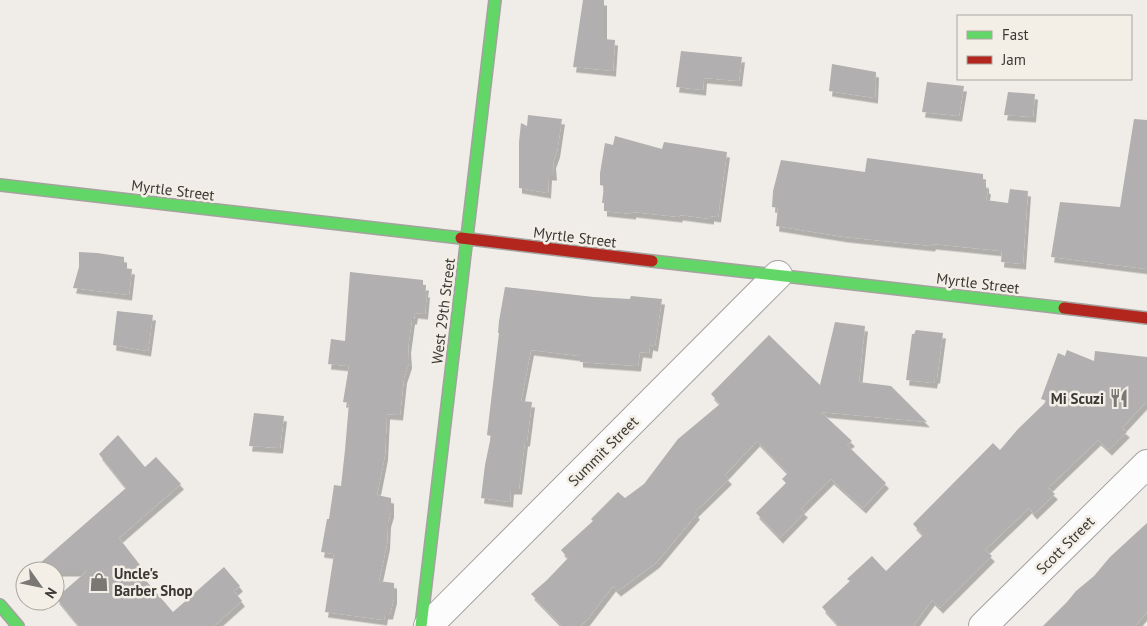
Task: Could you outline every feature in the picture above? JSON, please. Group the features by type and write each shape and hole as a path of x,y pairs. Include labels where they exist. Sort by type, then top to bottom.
{"street":[{"name":"West 29th Street","path":"421,626 494,0"},
{"name":"Myrtle Street","path":"0,185 1147,318"},
{"name":"Summit Street","path":"428,626 778,275"},
{"name":"Scott Street","path":"983,626 1147,464"},
{"path":"0,605 18,626"}],"building":[{"path":"583,0 604,0 604,39 615,40 613,71 573,67"},
{"path":"681,51 742,57 739,81 704,78 703,90 676,87"},
{"path":"832,64 876,72 875,98 829,91"},
{"path":"927,82 964,86 959,116 922,112"},
{"path":"1008,92 1035,94 1033,117 1004,115"},
{"path":"528,115 562,119 557,152 553,163 554,175 549,175 548,193 519,188 521,123 527,126"},
{"path":"1134,119 1147,120 1147,269 1051,257 1060,202 1120,207"},
{"path":"615,136 662,149 664,142 727,152 718,217 711,216 711,219 680,215 679,217 604,211 604,203 602,203 604,186 600,185 600,173 605,143 613,145"},
{"path":"867,158 983,174 983,182 986,183 986,188 988,189 986,200 1008,203 1010,189 1028,191 1023,264 1001,262 1002,251 845,237 776,226 778,208 772,207 773,191 781,160 865,172"},
{"path":"79,252 124,257 124,268 132,269 129,295 73,288 79,267"},
{"path":"350,272 423,280 423,285 426,285 425,292 427,292 425,314 415,313 414,319 412,319 408,348 409,363 404,378 400,415 387,414 385,455 377,495 391,498 391,512 388,522 387,544 379,581 394,583 394,598 390,614 385,614 384,620 325,612 334,554 321,552 327,519 329,519 334,485 341,486 349,403 343,402 349,366 328,364 331,339 345,341"},
{"path":"505,287 594,297 630,299 631,296 662,299 655,346 650,345 649,353 640,352 638,366 580,362 580,356 531,350 521,401 532,402 527,441 525,441 519,489 511,489 510,502 481,498 491,436 487,435 499,321"},
{"path":"117,311 153,315 148,351 113,345"},
{"path":"835,322 865,326 859,382 891,386 927,422 821,412 852,441 847,445 886,483 863,508 831,479 801,509 805,512 780,538 756,513 786,483 782,479 788,473 757,441 725,475 729,479 695,512 697,514 657,562 618,591 613,586 587,620 580,626 562,626 531,594 568,558 561,550 593,521 591,519 618,492 625,498 644,484 678,439 720,404 711,394 769,335 820,385"},
{"path":"916,330 943,333 937,378 935,378 934,383 906,380 912,334"},
{"path":"1067,350 1094,361 1095,351 1147,357 1147,401 1122,428 1127,432 1109,450 1098,440 1048,488 1055,494 1034,514 1029,508 985,550 992,556 940,608 932,600 913,626 839,626 822,607 850,581 847,579 872,556 886,571 923,535 913,524 993,443 1000,450 1018,429 1047,401 1041,399 1058,353 1065,356"},
{"path":"254,413 284,416 280,448 249,446"},
{"path":"118,435 145,467 156,457 181,484 119,538 140,565 136,569 173,612 224,567 240,586 234,591 242,601 214,626 79,626 65,609 65,590 87,571 65,571 65,561 42,561 126,488 99,454"},
{"path":"1147,523 1147,612 1135,626 1043,626 1076,591 1094,576 1110,557"}],"traffic: fast":[{"path":"421,626 495,0"},
{"path":"0,185 461,238"},
{"path":"652,261 1064,308"},
{"path":"0,605 18,626"}],"traffic: jam":[{"path":"461,238 652,261"},
{"path":"1064,308 1147,318"}],"place":[{"name":"Mi Scuzi","path":"1119,398"},
{"name":"Uncle's Barber Shop","path":"99,582"}]}
